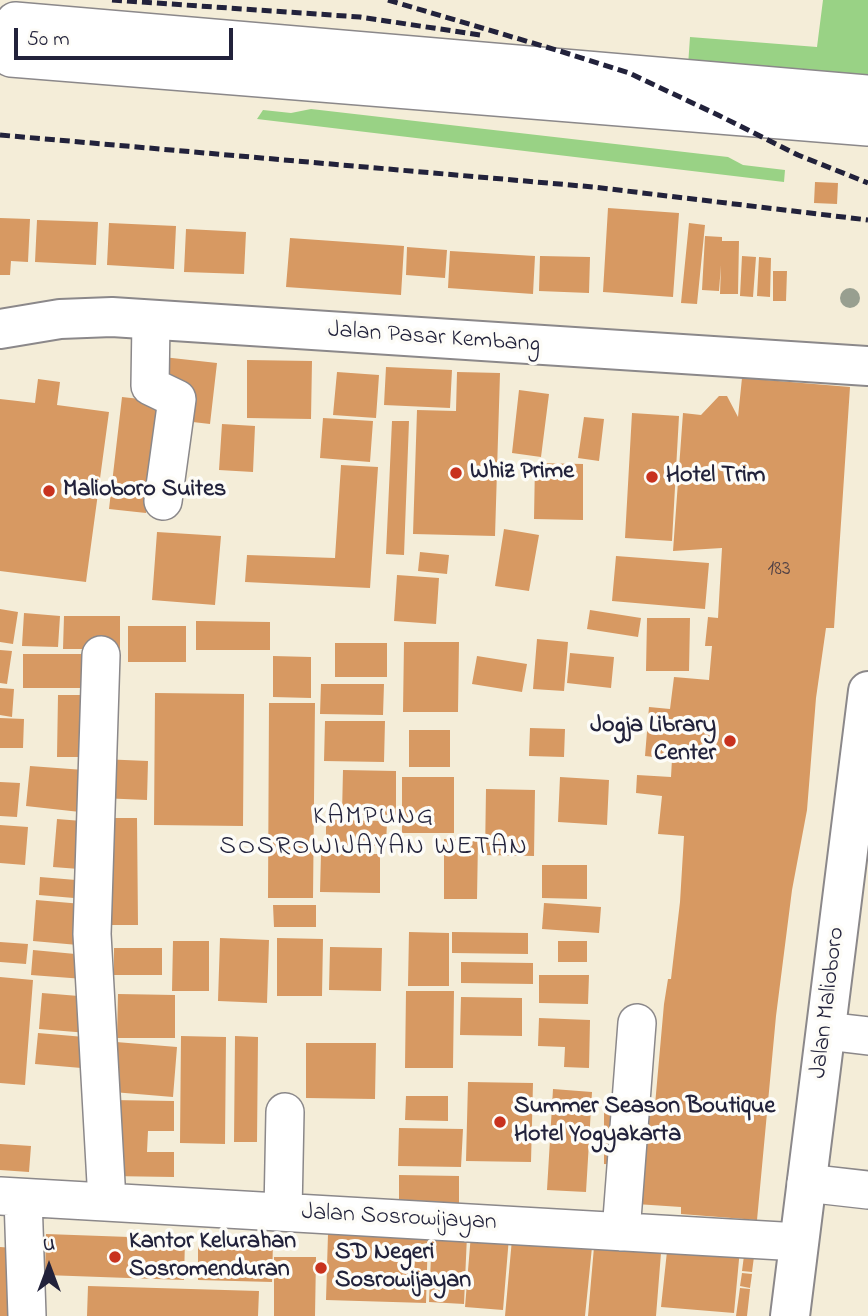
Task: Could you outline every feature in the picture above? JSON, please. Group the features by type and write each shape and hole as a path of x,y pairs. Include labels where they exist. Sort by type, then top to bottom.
{"main road":[{"name":"Jalan Pasar Kembang","path":"0,329 86,317 868,366"},
{"name":"Jalan Malioboro","path":"789,1316 868,691"}],"street":[{"path":"325,66 164,34 15,21 11,58 161,70 325,66 526,82 868,94"},
{"path":"161,70 164,34"},
{"path":"526,82 868,127"},
{"path":"151,321 150,386 177,399 163,501"},
{"path":"101,655 92,934 107,1201"},
{"path":"621,1232 637,1023"},
{"path":"825,1031 868,1036"},
{"path":"284,1212 285,1112"},
{"path":"806,1183 868,1190"},
{"path":"12,1197 27,1316"},
{"name":"Jalan Sosrowijayan","path":"12,1197 799,1242"}],"green space":[{"path":"823,0 868,0 868,78 688,66 690,37 817,47"},
{"path":"311,109 728,157 743,165 785,170 784,182 257,119 263,110 291,113"}],"building":[{"path":"815,182 838,183 837,204 814,203"},
{"path":"608,208 679,213 673,297 603,292"},
{"path":"0,218 30,219 28,262 11,261 10,275 0,275"},
{"path":"37,220 98,222 96,265 35,262"},
{"path":"109,223 176,226 174,269 107,265"},
{"path":"689,223 705,225 697,304 681,303"},
{"path":"186,229 246,232 244,274 184,272"},
{"path":"705,236 722,237 722,241 739,241 738,294 720,294 721,265 719,291 702,290"},
{"path":"290,238 404,246 401,295 286,287"},
{"path":"407,247 447,250 445,278 406,275"},
{"path":"450,251 535,256 533,294 448,288"},
{"path":"540,256 590,257 589,293 539,291"},
{"path":"742,256 756,257 753,297 740,296"},
{"path":"759,257 771,258 770,297 757,296"},
{"path":"773,271 787,271 786,301 773,301"},
{"path":"154,356 217,363 210,424 158,418 146,513 109,509 122,397 149,400"},
{"path":"247,360 312,361 311,419 247,418"},
{"path":"386,367 452,370 450,408 384,405"},
{"path":"337,372 379,375 376,418 333,415"},
{"name":"Whiz Prime","path":"457,372 500,373 495,536 413,534 417,410 456,411"},
{"path":"742,378 850,387 834,628 826,628 816,698 807,810 792,890 776,1016 757,1220 681,1214 681,1207 636,1204 647,1104 655,1105 664,1004 668,979 671,979 680,902 684,836 658,834 662,796 636,793 637,775 671,777 672,759 645,756 649,707 670,709 674,677 709,680 712,646 705,646 708,617 718,618 722,548 673,551 683,413 701,415 719,396 727,396 738,417"},
{"name":"Malioboro Suites","path":"38,379 60,382 57,405 109,412 86,582 0,571 0,399 35,403"},
{"path":"519,390 549,394 541,457 512,453"},
{"name":"Hotel Trim","path":"632,413 679,416 672,541 625,538"},
{"path":"584,417 604,419 599,461 578,458"},
{"path":"323,418 373,421 370,462 320,458"},
{"path":"392,421 409,421 404,555 386,554"},
{"path":"222,424 255,426 253,472 219,470"},
{"path":"535,463 583,464 583,520 534,519"},
{"path":"341,465 378,467 370,588 245,582 247,555 335,558"},
{"path":"504,529 539,535 529,591 495,586"},
{"path":"157,532 221,536 215,605 152,600"},
{"path":"420,552 449,555 447,574 418,571"},
{"path":"616,556 709,563 705,609 612,601"},
{"path":"397,575 439,578 436,624 394,621"},
{"path":"0,609 18,612 13,644 0,642"},
{"path":"590,610 641,618 638,637 587,629"},
{"path":"24,613 60,616 58,647 22,646"},
{"path":"64,616 120,616 120,649 63,649"},
{"path":"647,618 690,618 689,671 646,671"},
{"path":"196,621 270,622 270,650 196,650"},
{"path":"128,626 186,626 186,662 128,662"},
{"path":"537,639 568,642 564,691 533,689"},
{"path":"404,642 459,642 458,712 403,712"},
{"path":"335,643 387,643 387,677 335,677"},
{"path":"0,650 12,651 7,684 0,683"},
{"path":"570,653 614,657 611,688 567,683"},
{"path":"23,654 89,654 89,688 23,688"},
{"path":"273,656 311,657 311,698 273,697"},
{"path":"477,656 527,664 522,692 472,684"},
{"path":"321,684 384,684 383,715 320,714"},
{"path":"0,688 14,689 12,717 0,715"},
{"path":"155,693 244,694 243,826 154,825"},
{"path":"58,695 91,695 90,757 57,757"},
{"path":"269,703 315,703 313,898 268,898"},
{"path":"0,718 24,719 23,748 0,748"},
{"path":"325,721 385,721 384,762 324,761"},
{"path":"530,728 565,729 564,757 529,756"},
{"path":"409,730 450,730 450,767 409,767"},
{"path":"101,759 148,761 147,800 100,798"},
{"path":"30,766 84,770 80,812 26,806"},
{"path":"343,770 396,771 396,815 342,814"},
{"path":"402,777 454,777 454,833 402,833"},
{"path":"560,777 609,780 607,825 558,822"},
{"path":"0,782 20,783 17,817 0,816"},
{"path":"486,789 535,790 534,856 485,855"},
{"path":"108,818 137,818 138,925 108,925"},
{"path":"57,819 82,821 79,869 53,867"},
{"path":"326,820 387,821 386,846 326,845"},
{"path":"0,825 28,827 25,865 0,863"},
{"path":"444,839 478,839 477,899 444,899"},
{"path":"321,854 380,854 380,893 320,892"},
{"path":"542,865 587,865 587,899 542,898"},
{"path":"40,877 76,880 74,898 39,895"},
{"path":"36,900 82,904 78,945 33,941"},
{"path":"544,903 601,907 599,933 542,929"},
{"path":"273,905 316,905 316,927 274,927"},
{"path":"409,932 449,933 449,986 408,986"},
{"path":"452,932 528,933 528,954 452,953"},
{"path":"220,938 269,940 267,1003 218,1001"},
{"path":"277,938 323,939 322,996 277,996"},
{"path":"173,941 209,941 209,991 172,991"},
{"path":"558,941 587,941 587,962 558,962"},
{"path":"0,942 28,944 26,964 0,962"},
{"path":"330,947 382,948 381,991 329,990"},
{"path":"114,948 162,948 162,975 114,975"},
{"path":"33,950 86,955 84,979 31,975"},
{"path":"461,962 533,963 533,984 461,983"},
{"path":"539,975 589,975 588,1004 539,1003"},
{"path":"0,977 33,980 25,1085 0,1083"},
{"path":"406,991 454,991 453,1068 405,1068"},
{"path":"42,993 91,997 88,1033 39,1029"},
{"path":"118,994 175,995 175,1038 117,1038"},
{"path":"461,997 522,998 522,1036 460,1035"},
{"path":"539,1018 590,1020 589,1068 564,1067 565,1047 538,1046"},
{"path":"38,1033 96,1038 93,1069 35,1064"},
{"path":"181,1036 226,1037 225,1144 180,1143"},
{"path":"235,1036 258,1037 257,1142 234,1142"},
{"path":"116,1042 177,1047 173,1097 113,1092"},
{"path":"306,1043 376,1043 375,1099 306,1098"},
{"name":"Summer Season Boutique Hotel Yogyakarta","path":"468,1082 533,1083 531,1162 466,1161"},
{"path":"553,1089 592,1092 586,1192 547,1190"},
{"path":"406,1096 448,1096 448,1121 405,1120"},
{"path":"111,1100 174,1101 174,1131 148,1131 147,1152 174,1152 174,1177 109,1176"},
{"path":"604,1103 625,1103 623,1165 604,1164"},
{"path":"399,1128 463,1129 461,1167 398,1166"},
{"path":"0,1144 31,1146 29,1172 0,1170"},
{"path":"399,1175 459,1176 459,1204 399,1203"},
{"name":"Kantor Kelurahan Sosromenduran","path":"46,1234 185,1239 184,1280 45,1275"},
{"path":"328,1234 428,1236 426,1303 326,1300"},
{"path":"432,1234 467,1235 464,1304 429,1302"},
{"path":"471,1234 509,1237 503,1310 465,1307"},
{"path":"198,1239 273,1241 272,1282 198,1280"},
{"path":"512,1239 592,1247 585,1316 505,1316"},
{"path":"668,1242 740,1249 734,1313 661,1307"},
{"path":"0,1247 14,1248 15,1316 0,1316"},
{"path":"594,1247 661,1253 656,1316 588,1316"},
{"path":"745,1248 755,1249 752,1272 742,1271"},
{"path":"274,1257 316,1257 315,1316 274,1316"},
{"path":"742,1273 752,1274 750,1288 740,1286"},
{"path":"88,1286 259,1291 258,1316 87,1316"},
{"path":"740,1288 750,1289 747,1316 736,1316"}],"railway":[{"path":"112,0 360,17 480,35"},
{"path":"388,0 629,73 798,155 868,183"},
{"path":"0,135 593,187 868,220"}],"place":[{"name":"Whiz Prime","path":"456,473"},
{"name":"Hotel Trim","path":"652,477"},
{"name":"Malioboro Suites","path":"49,491"},
{"name":"Jogja Library Center","path":"730,741"},
{"name":"Summer Season Boutique Hotel Yogyakarta","path":"500,1122"},
{"name":"Kantor Kelurahan Sosromenduran","path":"115,1257"},
{"name":"SD Negeri Sosrowijayan","path":"321,1268"}],"district":[{"name":"KAMPUNG SOSROWIJAYAN WETAN","path":"374,834"}]}
